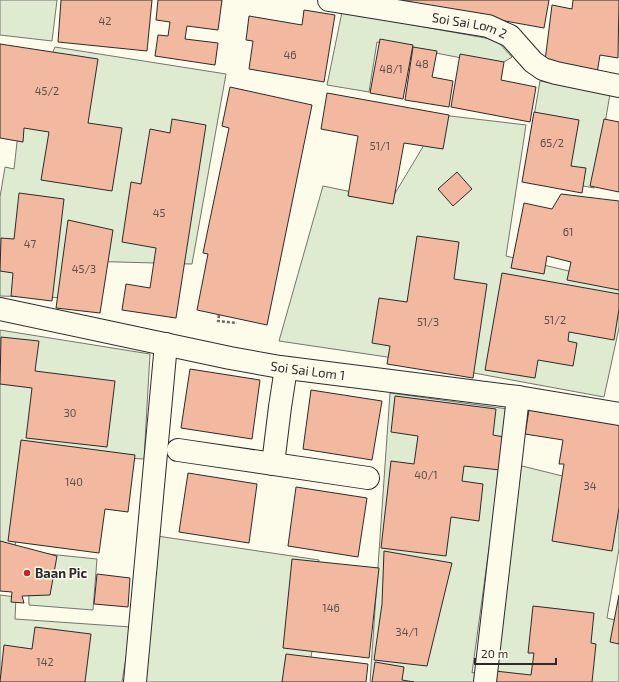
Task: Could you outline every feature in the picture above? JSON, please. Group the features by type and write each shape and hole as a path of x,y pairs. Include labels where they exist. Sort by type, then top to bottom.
{"street":[{"name":"Soi Sai Lom 2","path":"329,0 488,26 510,36 533,62 543,69 619,86"},
{"name":"Soi Sai Lom 1","path":"0,309 286,368 618,408"},
{"path":"135,682 166,344"},
{"path":"273,464 286,368"},
{"path":"485,682 518,397"},
{"path":"178,450 368,478"}],"path":[{"path":"219,314 218,321 237,323"}],"green space":[{"path":"0,0 57,0 52,41 0,35"},
{"path":"342,12 496,40 512,57 499,65 377,42 369,92 327,85"},
{"path":"55,47 226,74 192,264 81,261 75,298 0,296 0,197 5,167 14,169 18,133"},
{"path":"540,81 610,94 594,188 524,175"},
{"path":"442,115 526,125 506,256 619,283 619,328 604,397 387,357 279,341 323,186 391,200"},
{"path":"0,330 150,354 144,459 29,452 14,554 0,547"},
{"path":"390,393 508,409 472,673 496,665 518,465 619,490 619,549 607,618 619,621 619,682 370,682"},
{"path":"157,536 319,560 315,632 307,682 146,682"},
{"path":"28,552 97,559 93,610 29,605"},
{"path":"0,595 16,597 15,619 131,627 122,682 0,682"}],"building":[{"path":"61,0 152,0 147,51 58,42"},
{"path":"158,0 222,0 218,30 187,26 185,39 218,43 215,65 155,56 158,35 168,36 170,22 156,20"},
{"path":"388,0 549,0 544,28"},
{"path":"573,0 619,0 618,58 600,55 597,73 545,61 552,5 572,9"},
{"path":"304,10 335,15 324,82 249,69 253,41 246,40 249,16 302,25"},
{"path":"380,39 413,45 403,99 370,93"},
{"path":"0,44 98,59 88,123 122,128 112,191 41,180 49,132 24,128 23,142 0,138"},
{"path":"413,47 437,51 432,77 453,81 449,107 405,100"},
{"path":"460,54 504,62 501,80 536,87 530,122 451,107"},
{"path":"230,87 312,105 267,325 197,310 208,254 203,253 229,128 222,126"},
{"path":"327,93 449,115 443,149 404,143 393,204 348,196 358,136 321,129"},
{"path":"534,112 579,120 571,166 586,168 582,193 522,182"},
{"path":"172,119 206,125 176,318 122,310 126,284 150,288 156,248 122,242 131,182 141,184 150,129 170,133"},
{"path":"604,119 619,122 619,192 590,186"},
{"path":"457,172 472,189 453,206 438,189"},
{"path":"19,193 64,199 52,301 11,296 13,273 0,271 1,238 14,239"},
{"path":"561,194 619,201 619,290 567,280 571,262 547,256 544,274 511,268 524,203 552,209"},
{"path":"68,220 113,230 100,313 56,308"},
{"path":"417,236 459,242 454,279 487,284 473,378 387,364 390,346 372,343 379,298 407,302"},
{"path":"502,273 619,294 619,309 614,340 569,332 568,341 577,343 573,366 538,360 535,378 485,370"},
{"path":"1,337 39,341 35,371 115,381 107,447 26,438 32,388 0,384"},
{"path":"190,369 260,380 252,439 181,428"},
{"path":"311,390 382,401 372,460 303,449"},
{"path":"395,396 496,409 493,435 504,437 500,470 464,466 462,481 483,484 479,521 451,517 446,556 381,548 391,461 414,464 418,436 391,432"},
{"path":"529,410 619,425 619,508 612,551 552,541 564,464 559,464 563,440 525,434"},
{"path":"21,440 135,455 128,512 105,509 99,553 8,541"},
{"path":"188,473 257,484 249,543 179,532"},
{"path":"296,487 367,498 358,557 288,546"},
{"name":"Baan Pic","path":"0,541 57,556 50,595 22,596 24,603 11,602 12,592 0,591"},
{"path":"384,551 452,563 427,666 374,660 382,604"},
{"path":"292,559 379,568 369,658 283,648"},
{"path":"97,574 130,578 128,607 94,604"},
{"path":"619,595 619,644 610,642"},
{"path":"533,606 594,613 591,643 596,644 592,682 494,682 495,671 531,675 534,653 528,653"},
{"path":"35,627 91,634 85,682 0,682 4,645 32,649"},
{"path":"286,654 368,664 366,682 282,682"},
{"path":"375,662 404,667 402,680 414,682 372,682"}],"place":[{"name":"Baan Pic","path":"27,573"}]}
